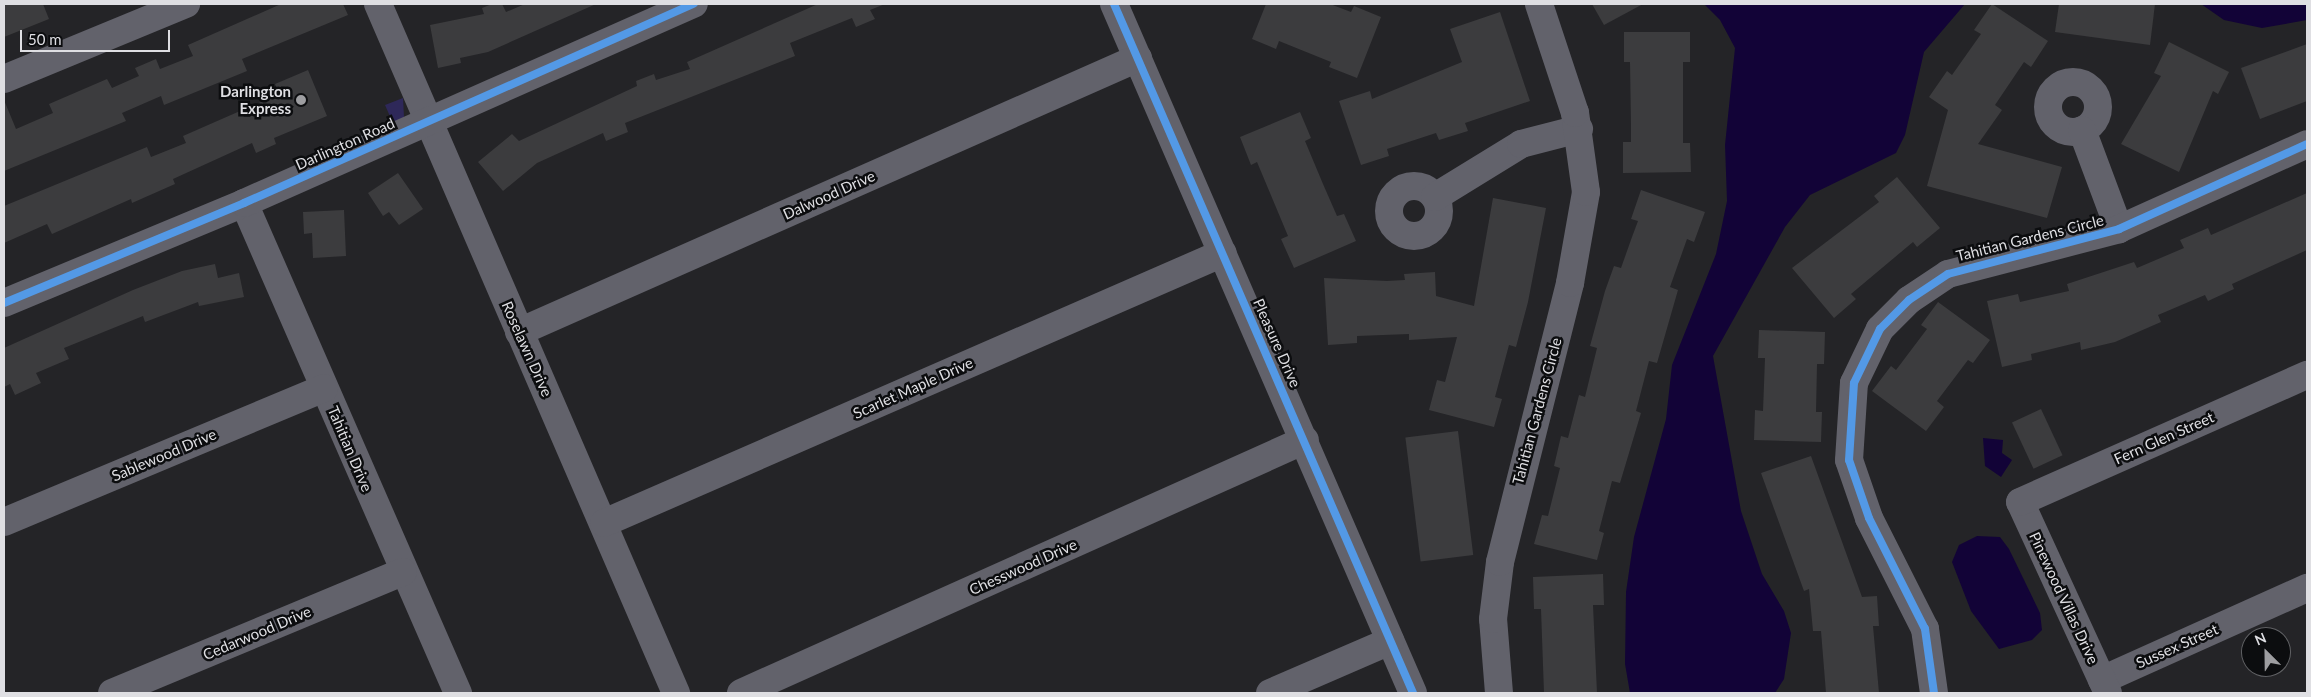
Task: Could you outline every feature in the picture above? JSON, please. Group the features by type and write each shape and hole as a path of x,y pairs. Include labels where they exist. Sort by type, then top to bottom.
{"street":[{"path":"4,79 186,4"},
{"name":"Roselawn Drive","path":"378,4 676,693"},
{"name":"Darlington Road","path":"4,303 244,203 694,4"},
{"name":"Pleasure Drive","path":"1114,4 1305,440 1413,693"},
{"name":"Tahitian Gardens Circle","path":"1499,693 1494,619 1500,562 1584,219 1579,129 1539,4"},
{"name":"Dalwood Drive","path":"519,332 1138,58"},
{"path":"1435,197 1521,144 1579,129"},
{"name":"Tahitian Gardens Circle","path":"2082,130 2119,229"},
{"name":"Tahitian Gardens Circle","path":"1934,693 1925,629 1869,518 1849,460 1850,400 1861,362 1894,314 1948,274 2119,229 2307,144"},
{"name":"Tahitian Drive","path":"244,203 403,572 458,693"},
{"name":"Scarlet Maple Drive","path":"604,523 1223,253"},
{"name":"Fern Glen Street","path":"2020,502 2307,375"},
{"name":"Sablewood Drive","path":"4,522 324,388"},
{"name":"Chesswood Drive","path":"741,693 1305,440"},
{"name":"Pinewood Villas Drive","path":"2020,502 2105,687"},
{"name":"Cedarwood Drive","path":"112,693 403,572"},
{"name":"Sussex Street","path":"2105,687 2307,588"},
{"path":"1270,693 1390,640"}],"shaded area":[{"path":"1704,4 1965,4 1924,52 1905,135 1896,153 1810,195 1785,227 1713,356 1741,511 1762,574 1784,611 1791,633 1784,679 1775,693 1630,693 1625,664 1626,592 1634,537 1666,419 1672,365 1716,254 1727,201 1725,145 1735,48 1720,20"},
{"path":"2201,4 2307,4 2307,20 2262,28 2224,20"},
{"path":"403,98 404,117 400,122 392,121 385,105"},
{"path":"1983,438 2003,440 2002,453 2012,460 2001,477 1985,466"},
{"path":"1977,536 2000,537 2009,549 2040,613 2042,630 2032,640 1999,649 1971,611 1952,562 1959,545"}],"building":[{"path":"4,4 43,4 49,19 4,37"},
{"path":"281,4 343,4 348,15 242,59 247,71 164,105 161,96 122,113 126,121 4,171 4,100 16,129 53,113 49,104 107,79 112,88 139,76 135,68 156,59 160,69 193,56 188,45"},
{"path":"492,4 502,4 506,12 525,4 596,4 488,52 460,58 461,63 438,68 430,25 484,14 482,8"},
{"path":"818,4 885,4 870,10 875,19 856,27 852,18 790,43 795,56 625,123 628,132 606,141 603,133 537,163 503,191 478,162 512,134 519,141 637,86 636,81 654,74 656,80 690,69 687,62"},
{"path":"1266,4 1330,4 1351,12 1354,6 1381,17 1357,78 1329,67 1331,62 1279,41 1276,49 1252,39"},
{"path":"1592,4 1643,4 1604,25"},
{"path":"1992,4 2048,41 2031,67 2024,62 1995,105 2002,110 1978,144 2062,167 2047,218 1927,186 1948,110 1929,97 1947,71 1952,75 1981,34 1974,30"},
{"path":"2059,4 2155,4 2150,45 2055,32"},
{"path":"1500,12 1530,101 1465,123 1468,131 1439,140 1436,133 1387,149 1389,156 1361,165 1339,101 1370,91 1372,99 1462,62 1450,29"},
{"path":"1624,32 1690,32 1690,62 1683,62 1683,143 1690,143 1691,172 1623,173 1623,142 1631,142 1630,62 1624,62"},
{"path":"2169,42 2229,72 2218,94 2213,91 2179,172 2121,144 2161,76 2154,73"},
{"path":"2307,44 2307,101 2260,119 2241,68"},
{"path":"308,70 327,116 274,138 276,144 256,153 252,143 173,179 175,184 132,203 131,199 52,234 47,224 4,243 4,206 147,147 151,157 186,143 183,136 279,94 275,84"},
{"path":"1300,112 1311,138 1305,141 1323,184 1337,216 1344,214 1356,241 1294,268 1281,239 1288,236 1257,162 1251,165 1240,137"},
{"path":"398,173 423,209 399,225 389,212 383,216 368,193"},
{"path":"1897,177 1940,228 1917,247 1913,242 1851,294 1856,299 1834,318 1792,268 1879,202 1874,196"},
{"path":"1641,190 1705,212 1694,242 1687,239 1670,287 1678,290 1657,363 1649,361 1636,411 1641,413 1620,483 1612,481 1599,531 1604,533 1597,560 1534,544 1542,515 1548,516 1560,468 1554,466 1561,436 1568,438 1579,395 1585,397 1597,348 1590,346 1614,266 1621,268 1638,221 1631,219"},
{"path":"2307,193 2307,250 2232,284 2234,289 2208,301 2205,295 2158,315 2161,322 2115,342 2081,350 2080,342 2031,354 2032,360 2002,367 1987,301 2018,294 2020,302 2069,291 2067,284 2134,262 2137,268 2184,248 2180,240 2208,228 2211,235"},
{"path":"1493,198 1546,208 1528,302 1516,347 1509,345 1495,397 1502,399 1494,427 1429,410 1437,380 1445,382 1457,337 1409,340 1409,334 1357,336 1357,343 1328,345 1324,278 1387,281 1405,280 1404,274 1435,272 1436,296 1474,306"},
{"path":"344,210 346,256 313,258 312,233 304,234 303,212"},
{"path":"215,264 218,278 239,273 244,297 199,306 198,302 145,322 143,316 64,348 69,359 36,373 41,383 15,395 10,384 4,387 4,348 133,290 182,271"},
{"path":"1938,302 1990,340 1973,363 1968,360 1937,401 1944,407 1926,431 1872,391 1891,366 1896,370 1927,329 1921,325"},
{"path":"1759,330 1825,332 1824,364 1817,364 1816,412 1822,412 1821,442 1754,440 1755,410 1763,411 1765,358 1758,358"},
{"path":"2041,409 2063,455 2034,469 2012,423"},
{"path":"1458,431 1473,555 1421,562 1405,437"},
{"path":"1811,456 1862,597 1877,596 1879,626 1873,626 1879,693 1826,693 1821,631 1813,631 1809,589 1804,591 1761,473"},
{"path":"1603,574 1604,605 1593,605 1597,693 1544,693 1541,609 1534,609 1533,577"}],"cycle path":[{"path":"4,303 244,203 694,4"},
{"path":"1114,4 1413,693"},
{"path":"1934,693 1925,629 1869,518 1849,460 1854,383 1880,329 1909,300 1948,274 2119,229 2307,144"}],"place":[{"name":"Darlington Express","path":"301,100"}]}
